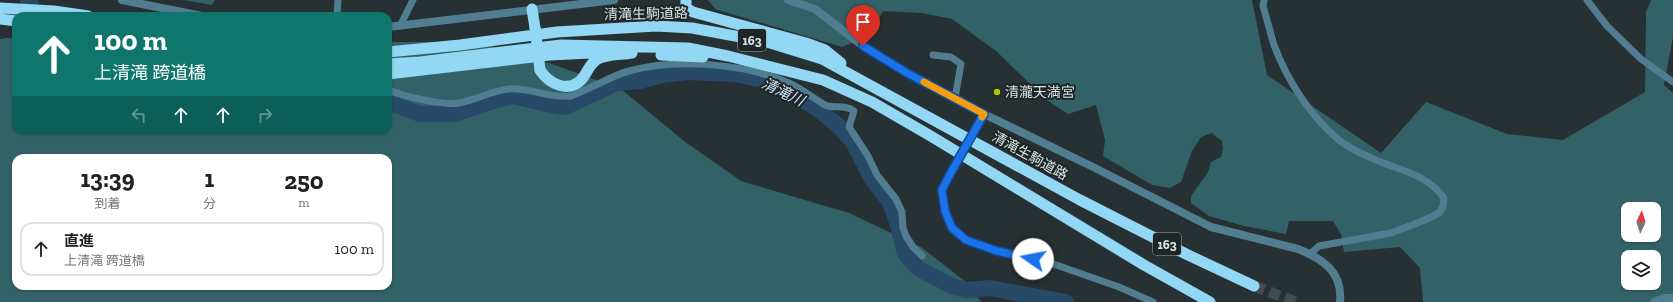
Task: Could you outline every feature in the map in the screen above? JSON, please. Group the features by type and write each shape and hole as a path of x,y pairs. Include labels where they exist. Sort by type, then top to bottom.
{"highway":[{"name":"163","path":"686,0 686,8 693,12 753,27 825,50 870,85"},
{"path":"0,8 61,12"},
{"path":"532,9 540,70 550,82 564,86 577,83 582,79 588,68 596,60 603,57 632,53"},
{"path":"0,19 12,20"},
{"name":"清滝生駒道路","path":"392,52 460,45 557,32 656,26 692,28 767,42 822,59 1080,200 1186,254 1254,286"},
{"name":"163","path":"392,64 420,62 561,45 688,48 728,56 823,80 872,102 1144,265 1210,302"},
{"path":"392,74 549,55 632,53 710,58 728,56"},
{"path":"572,54 582,58 588,68"}],"street":[{"path":"122,0 182,12"},
{"path":"337,12 338,0"},
{"path":"400,26 413,0"},
{"path":"392,27 614,0"},
{"path":"788,0 815,10 863,46 907,73 984,114 1211,227 1298,249 1310,254 1327,264 1336,277 1340,286 1340,302"},
{"path":"1264,0 1263,6 1274,45 1288,74 1311,111 1340,141 1361,154 1385,164 1399,167 1427,180 1444,198 1443,207 1439,213 1425,220 1391,233 1319,246 1310,254"},
{"path":"1587,0 1607,26 1641,59 1673,82"},
{"path":"933,55 951,57 961,64 955,98"},
{"path":"392,92 439,102 459,103 495,91 510,89 525,89 559,96 572,96 627,72 653,65 702,65 736,68 763,74 801,90 827,106 850,107 854,110 849,127 868,156 877,175 896,200 902,212 903,228 906,236 913,247 922,256"},
{"path":"984,114 942,190 945,211 952,228 966,240 997,251 1044,261 1118,287 1153,302"},
{"path":"1654,302 1664,298 1673,298"}],"shaded area":[{"path":"183,0 215,0 212,5"},
{"path":"708,0 1252,0 1267,75 1381,153 1426,102 1507,134 1563,140 1645,92 1646,12 1651,0 1673,0 1673,37 1664,85 1673,93 1673,302 1423,302 1420,268 1400,247 1344,252 1341,234 1333,221 1289,221 1286,234 1244,226 1209,216 1191,203 1191,196 1208,172 1211,162 1221,157 1223,149 1222,141 1212,133 1201,137 1192,151 1181,182 1170,188 1152,185 1103,156 1105,140 1096,105 1068,114 1047,100 996,51 952,19 922,13 883,11 870,35 842,47 715,9"},
{"path":"12,38 12,134 392,134 392,42 478,42 552,64 621,89 684,141 741,181 849,213 921,247 966,282 981,302 0,302 0,39"}],"waterway":[{"name":"清滝川","path":"28,0 31,4 31,12"},
{"name":"清滝川","path":"392,104 420,114 455,114 496,100 513,96 565,107 617,83 640,81 662,75 688,72 734,74 764,80 788,91 816,108 840,127 853,142 872,179 890,202 898,225 905,254 919,269 952,286 967,290 989,288 1066,302"}],"tunnel":[{"path":"1254,286 1296,302"}],"slow traffic":[{"path":"924,82 984,114 982,117"}],"place":[{"name":"清瀧天満宮","path":"997,92"}],"route":[{"path":"863,46 907,73 984,114 942,190 945,211 952,228 966,240 997,251 1033,259"}]}
